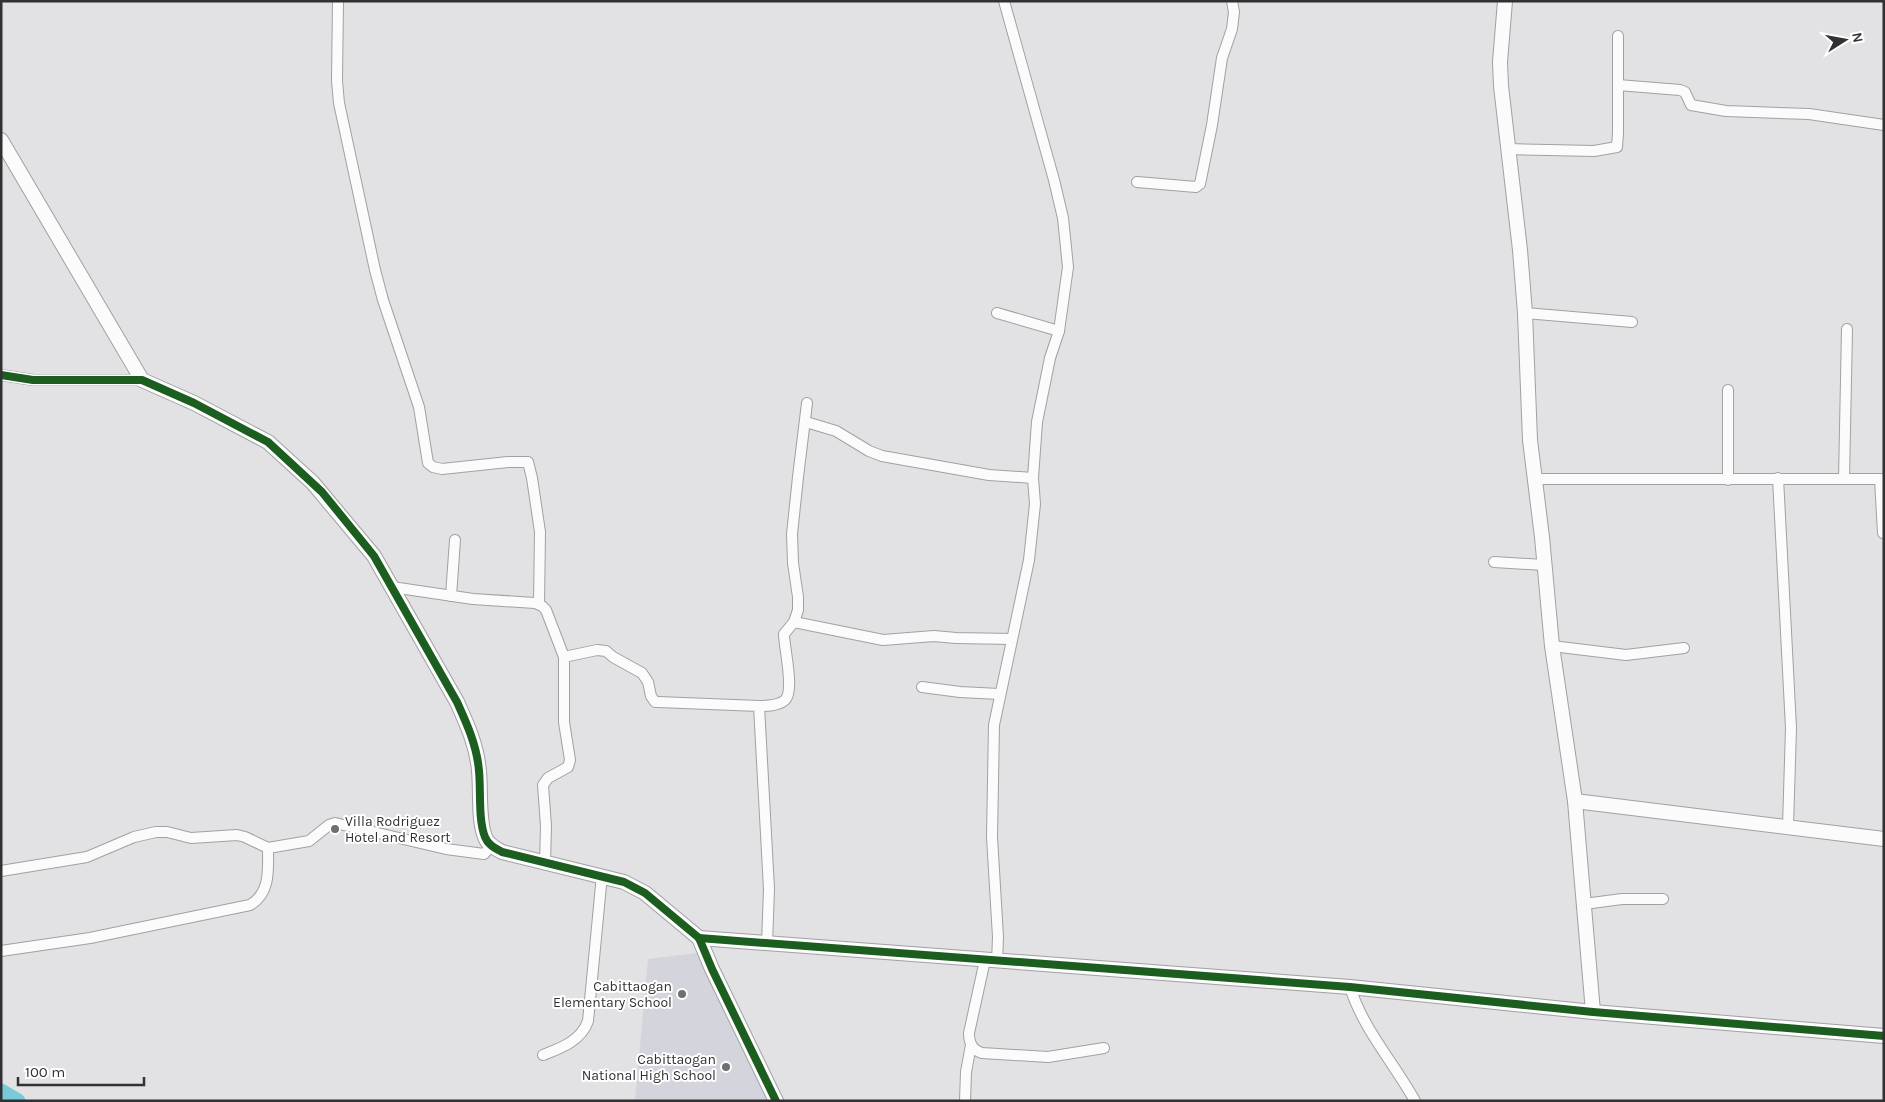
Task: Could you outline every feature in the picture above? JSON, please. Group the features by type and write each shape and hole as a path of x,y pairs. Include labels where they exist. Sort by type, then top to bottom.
{"street":[{"path":"338,1 337,81 339,103 378,284 414,391 428,463 433,467 442,469 508,462 528,462 540,532 539,604"},
{"path":"965,1101 966,1072 971,1045 969,1033 991,961 998,930 992,863 992,756 994,725 1032,540 1035,504 1033,478 1037,422 1050,358 1059,331 1068,266 1063,218 1054,180 1004,1"},
{"path":"1138,182 1196,187 1200,184 1212,125 1222,58 1232,29 1234,12 1232,1"},
{"path":"1505,1 1500,78 1520,250 1525,313 1528,414 1552,646 1575,801 1594,1012"},
{"path":"1507,149 1594,152 1617,147 1618,36"},
{"path":"1618,85 1682,90 1685,92 1691,105 1696,107 1726,111 1809,114 1884,126"},
{"path":"1,140 142,380"},
{"path":"997,313 1059,331"},
{"path":"1525,313 1632,322"},
{"path":"1844,479 1847,329"},
{"path":"1,375 33,380 142,380 194,403 268,442 277,449 322,492 374,556 466,722 475,749 479,770 484,835 491,846 502,852 602,875 624,882 645,893 699,938 776,1101"},
{"path":"1728,390 1728,480"},
{"path":"564,657 597,650 606,652 642,673 646,678 651,696 655,702 759,706 780,703 788,696 789,685 784,634 794,622 798,610 792,534 808,403"},
{"path":"806,422 836,431 869,451 882,456 989,475 1033,478"},
{"path":"1778,478 1791,728 1788,826"},
{"path":"1534,479 1882,479 1883,533"},
{"path":"451,596 455,540"},
{"path":"1494,562 1544,565"},
{"path":"392,587 451,596 539,604 546,610 564,657 564,722 570,764 548,778 543,785 546,826 545,863"},
{"path":"794,622 883,640 934,636 1012,639"},
{"path":"1552,646 1626,655 1684,648"},
{"path":"922,687 960,692 999,694"},
{"path":"759,706 769,889 767,944"},
{"path":"1575,801 1788,826 1884,840"},
{"path":"1,871 86,857 134,837 156,832 167,832 191,838 237,835 268,848 309,841 329,825 335,823 475,854 486,853 491,846"},
{"path":"1,951 90,938 250,905 262,896 265,887 268,877 268,848"},
{"path":"543,1055 577,1038 583,1033 588,1021 602,875"},
{"path":"1584,904 1622,899 1663,899"},
{"path":"699,938 1350,987 1594,1012 1884,1036"},
{"path":"1350,987 1355,1003 1364,1019 1402,1077 1415,1101"},
{"path":"971,1045 974,1050 982,1053 1048,1057 1104,1048"}],"shaded area":[{"name":"Cabittaogan Elementary School","path":"697,953 771,1101 635,1101 648,959"}],"waterway":[{"path":"1,1091 18,1101"}],"cycle path":[{"path":"1,375 33,380 142,380 194,403 268,442 322,492 374,556 457,702 468,727 476,753 479,771 481,822 488,842 502,852 624,882 645,893 699,938 776,1101"},
{"path":"699,938 1350,987 1593,1012 1884,1036"}],"place":[{"name":"Villa Rodriguez Hotel and Resort","path":"335,829"},
{"name":"Cabittaogan Elementary School","path":"682,994"},
{"name":"Cabittaogan National High School","path":"726,1067"}]}
